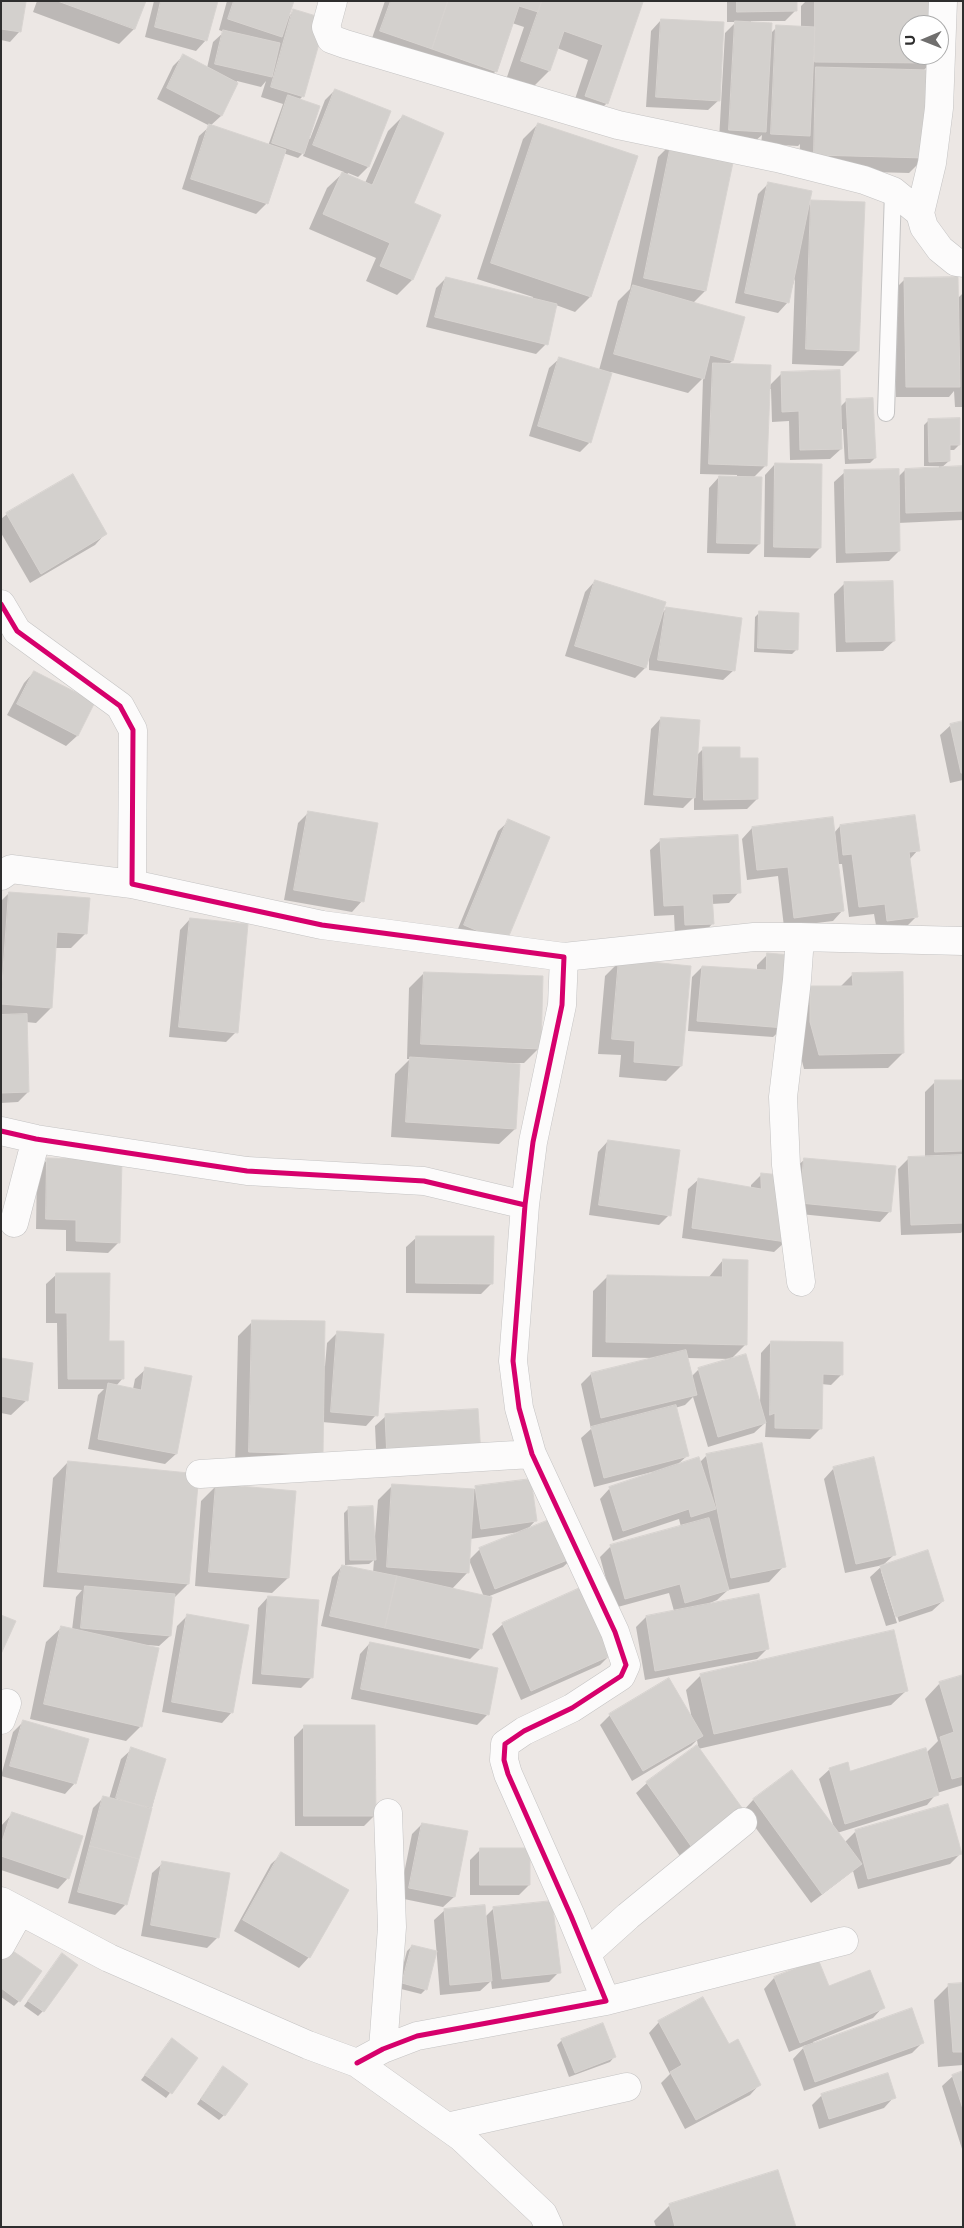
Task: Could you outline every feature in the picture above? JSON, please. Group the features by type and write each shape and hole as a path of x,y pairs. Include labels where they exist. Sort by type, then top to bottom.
{"street":[{"path":"333,1 326,27 331,39 618,125 777,158 864,180 893,191 920,213"},
{"path":"943,1 939,108 932,163 920,213 924,227 940,248 956,262 963,263"},
{"path":"1,604 17,632 120,706 133,730 132,884"},
{"path":"1,876 11,869 132,884 322,925 564,957 754,937 963,941"},
{"path":"800,937 797,980 783,1097 786,1165 801,1282"},
{"path":"564,957 562,1005 534,1132 525,1205 513,1361 519,1408 532,1454 615,1632 626,1661 625,1670 621,1676 572,1708 524,1731 505,1744 504,1760 508,1774 587,1953 606,2001"},
{"path":"1,1130 36,1139 247,1171 424,1181 525,1205"},
{"path":"14,1222 36,1139"},
{"path":"200,1474 532,1454"},
{"path":"383,2049 392,1927 388,1813"},
{"path":"587,1953 628,1916 743,1822"},
{"path":"1,1945 11,1906 109,1958 308,2045 357,2063 462,2137 543,2214 549,2227"},
{"path":"357,2063 383,2049 417,2036 606,2001 844,1941"},
{"path":"447,2127 627,2087"}],"lane":[{"path":"886,413 893,191"}],"building":[{"path":"1,1 26,2 21,32 1,29"},
{"path":"58,1 146,1 135,29"},
{"path":"161,1 218,1 207,41 155,27"},
{"path":"234,1 294,1 282,37 228,19"},
{"path":"391,1 448,1 432,49 380,31"},
{"path":"448,1 542,1 538,12 519,6 497,72 432,49"},
{"path":"542,1 643,2 608,104 585,96 603,45 564,31 550,71 521,61"},
{"path":"737,1 797,1 797,11 737,12"},
{"path":"815,1 933,1 932,15 899,15 899,63 815,62"},
{"path":"293,9 326,19 304,97 271,87"},
{"path":"661,19 724,22 720,101 656,97"},
{"path":"735,21 772,23 766,132 729,130"},
{"path":"776,25 815,27 810,136 771,134"},
{"path":"223,30 280,43 272,77 215,64"},
{"path":"183,54 238,83 222,116 167,88"},
{"path":"816,67 928,70 925,158 814,155"},
{"path":"335,89 391,111 369,167 313,145"},
{"path":"288,95 320,106 304,154 272,143"},
{"path":"403,115 444,133 414,203 441,215 413,280 380,266 390,243 323,214 342,172 372,185"},
{"path":"538,123 638,156 591,297 491,263"},
{"path":"209,124 286,150 268,204 191,179"},
{"path":"672,140 735,153 706,291 644,278"},
{"path":"768,182 812,191 789,303 745,293"},
{"path":"811,200 865,202 859,351 806,349"},
{"path":"446,277 557,304 548,345 435,317"},
{"path":"958,277 960,387 906,387 904,278"},
{"path":"633,285 745,317 733,361 710,355 704,379 614,354"},
{"path":"559,357 612,373 591,443 538,426"},
{"path":"713,363 771,365 767,466 709,464"},
{"path":"840,370 842,449 800,450 799,411 782,412 781,372"},
{"path":"873,398 876,458 849,459 846,399"},
{"path":"960,418 960,445 950,445 950,461 929,462 928,419"},
{"path":"775,463 822,464 821,548 774,547"},
{"path":"963,466 963,511 906,513 905,469"},
{"path":"899,469 900,551 846,553 844,470"},
{"path":"73,474 107,534 41,574 6,513"},
{"path":"719,476 762,477 760,544 717,543"},
{"path":"595,580 666,602 646,668 575,646"},
{"path":"893,581 895,641 846,642 844,582"},
{"path":"666,607 742,618 735,671 658,660"},
{"path":"759,611 799,613 798,650 758,648"},
{"path":"34,671 95,702 78,736 17,704"},
{"path":"661,717 700,720 695,798 654,795"},
{"path":"963,721 963,773 961,773 950,724"},
{"path":"703,747 740,747 740,758 758,758 758,799 704,800"},
{"path":"308,811 378,823 364,902 294,890"},
{"path":"915,815 920,851 909,852 918,917 887,921 885,904 859,907 852,854 843,855 840,825"},
{"path":"833,817 844,911 794,918 788,867 757,870 752,827"},
{"path":"508,819 550,837 506,943 464,925"},
{"path":"738,835 741,893 712,894 714,924 685,925 684,905 664,906 660,839"},
{"path":"9,892 90,898 87,934 57,932 52,1008 1,1004"},
{"path":"190,918 248,924 238,1033 179,1027"},
{"path":"767,953 790,955 785,1028 697,1021 702,966 766,970"},
{"path":"619,959 691,966 682,1066 634,1062 635,1041 612,1039"},
{"path":"424,972 543,976 541,1049 421,1044"},
{"path":"903,972 904,1053 819,1055 810,1022 810,986 853,986 852,973"},
{"path":"27,1014 29,1092 1,1093 1,1015"},
{"path":"410,1057 520,1064 516,1129 406,1122"},
{"path":"935,1080 963,1080 963,1151 935,1152"},
{"path":"608,1140 680,1150 671,1216 599,1205"},
{"path":"963,1155 963,1223 911,1225 908,1157"},
{"path":"47,1158 122,1160 120,1243 76,1241 76,1220 46,1219"},
{"path":"804,1158 896,1166 891,1212 800,1203"},
{"path":"761,1173 780,1175 786,1242 692,1228 698,1178 761,1189"},
{"path":"416,1236 494,1236 493,1284 416,1283"},
{"path":"723,1259 748,1260 747,1345 606,1342 607,1275 722,1277"},
{"path":"56,1273 110,1273 109,1341 124,1341 124,1379 68,1379 67,1313 56,1313"},
{"path":"252,1320 325,1321 323,1454 249,1452"},
{"path":"337,1331 384,1334 378,1416 331,1412"},
{"path":"771,1341 843,1342 843,1375 823,1374 822,1429 775,1428 775,1413 770,1415"},
{"path":"686,1350 697,1395 601,1418 591,1373"},
{"path":"746,1354 766,1423 718,1437 698,1368"},
{"path":"1,1358 33,1363 28,1401 1,1396"},
{"path":"145,1367 192,1376 177,1454 98,1439 108,1383 141,1390"},
{"path":"676,1405 689,1456 604,1478 591,1427"},
{"path":"478,1409 481,1455 387,1459 385,1414"},
{"path":"762,1443 786,1567 731,1578 706,1454"},
{"path":"699,1457 716,1509 691,1517 689,1509 623,1531 609,1487"},
{"path":"874,1457 896,1555 856,1564 833,1467"},
{"path":"68,1461 199,1474 189,1584 58,1572"},
{"path":"531,1479 537,1521 481,1529 475,1486"},
{"path":"216,1484 296,1491 289,1578 209,1572"},
{"path":"392,1484 474,1489 469,1573 387,1567"},
{"path":"373,1506 376,1560 350,1560 348,1507"},
{"path":"559,1516 575,1557 495,1589 479,1548"},
{"path":"709,1518 729,1590 685,1603 680,1584 625,1599 610,1545"},
{"path":"928,1550 944,1601 896,1617 880,1566"},
{"path":"342,1565 397,1576 385,1628 330,1616"},
{"path":"397,1576 492,1597 482,1649 385,1628"},
{"path":"85,1586 175,1594 171,1636 81,1628"},
{"path":"582,1587 612,1655 531,1691 502,1623"},
{"path":"759,1594 769,1649 655,1671 646,1616"},
{"path":"268,1596 319,1600 313,1678 262,1674"},
{"path":"187,1614 249,1625 233,1713 172,1702"},
{"path":"1,1615 16,1621 1,1654"},
{"path":"61,1626 159,1648 142,1727 44,1704"},
{"path":"894,1630 908,1691 714,1734 700,1674"},
{"path":"370,1642 498,1668 489,1715 361,1689"},
{"path":"963,1675 963,1776 952,1779 940,1737 954,1732 939,1682"},
{"path":"669,1678 703,1736 643,1771 609,1714"},
{"path":"23,1720 89,1739 76,1784 10,1766"},
{"path":"304,1725 375,1725 376,1816 304,1816"},
{"path":"697,1745 745,1812 693,1849 646,1782"},
{"path":"131,1747 166,1759 151,1809 116,1798"},
{"path":"926,1748 939,1795 845,1824 829,1768 848,1762 850,1771"},
{"path":"792,1770 862,1864 822,1894 753,1799"},
{"path":"103,1796 152,1808 139,1859 90,1846"},
{"path":"948,1804 962,1854 868,1879 855,1830"},
{"path":"12,1812 83,1836 69,1879 1,1856 1,1845"},
{"path":"422,1823 468,1831 455,1897 409,1888"},
{"path":"90,1846 139,1859 127,1905 78,1892"},
{"path":"480,1848 530,1848 530,1885 480,1885"},
{"path":"281,1852 349,1890 310,1958 243,1920"},
{"path":"162,1861 230,1873 219,1938 151,1925"},
{"path":"552,1901 561,1973 502,1979 493,1907"},
{"path":"485,1905 492,1981 450,1985 444,1909"},
{"path":"412,1945 437,1951 427,1990 402,1983"},
{"path":"10,1949 42,1971 20,2002 1,1988 1,1961"},
{"path":"62,1953 78,1965 44,2012 28,2001"},
{"path":"818,1959 829,1986 870,1970 885,2008 800,2043 774,1977"},
{"path":"963,1983 963,2052 953,2052 948,1984"},
{"path":"703,1997 729,2044 738,2039 761,2085 696,2120 670,2072 682,2065 658,2021"},
{"path":"912,2008 924,2043 815,2082 803,2047"},
{"path":"603,2023 616,2057 575,2073 561,2039"},
{"path":"172,2038 198,2058 172,2094 145,2075"},
{"path":"223,2066 248,2084 225,2116 201,2099"},
{"path":"963,2071 963,2109 952,2075"},
{"path":"888,2073 896,2098 829,2119 821,2094"},
{"path":"778,2170 796,2227 675,2227 669,2204"}],"cycle path":[{"path":"1,604 17,631 120,706 133,730 132,884 322,925 564,957 562,1005 533,1142 525,1205"},
{"path":"1,1131 36,1139 247,1171 424,1181 525,1205 513,1361 519,1408 532,1454 615,1632 626,1665 621,1676 572,1708 524,1731 505,1744 504,1760 508,1774 571,1916 606,2001 417,2036 383,2049 357,2063"}]}
